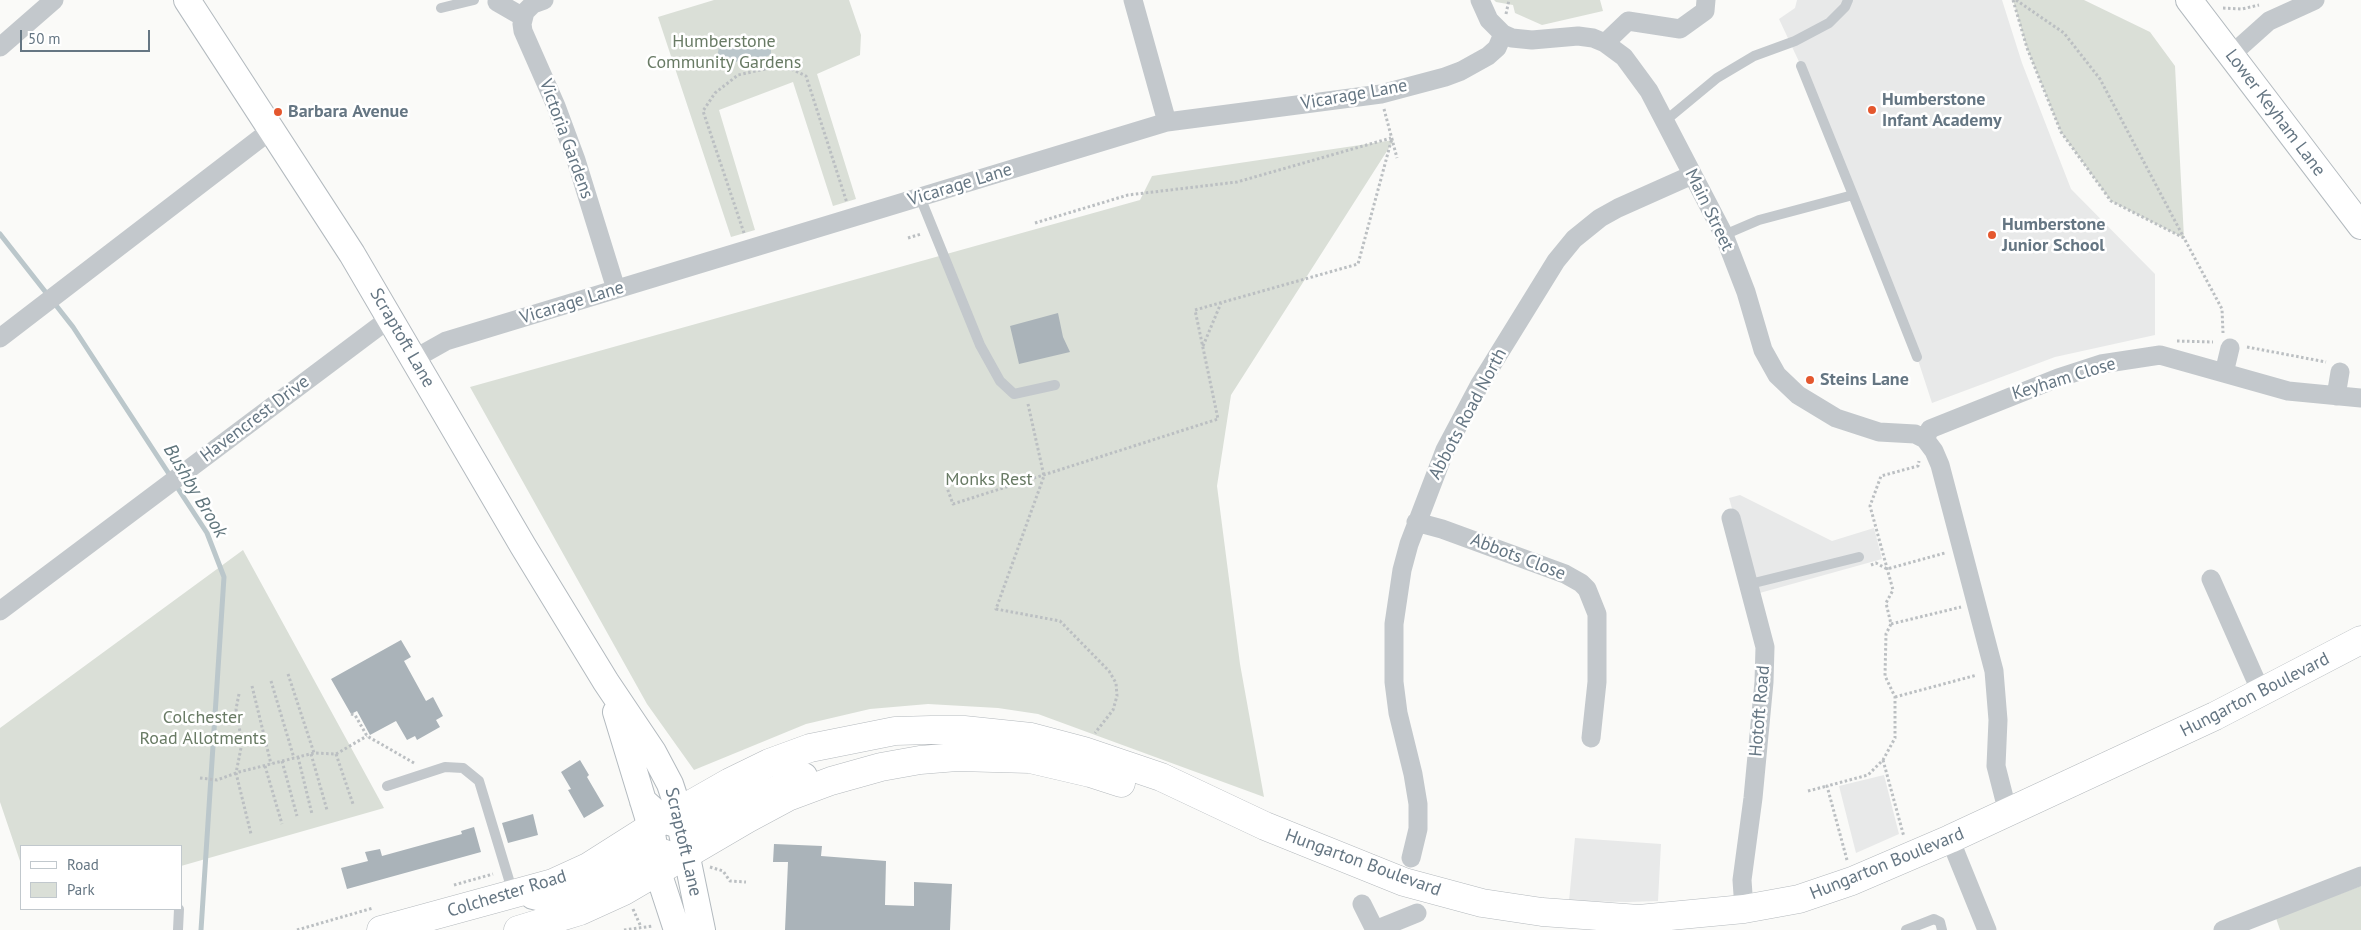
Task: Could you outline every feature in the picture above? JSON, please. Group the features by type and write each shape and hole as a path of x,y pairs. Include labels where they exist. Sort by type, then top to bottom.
{"highway":[{"name":"Hungarton Boulevard","path":"672,847 769,763 810,748 895,731 964,730 1030,737 1084,751 1161,778 1265,826 1404,882 1482,903 1542,912 1638,919 1744,909 1799,899 1852,881 1950,839 2206,720 2361,640"},
{"name":"Hungarton Boulevard","path":"672,847 747,819 788,797 840,778 903,763 957,757 1030,759 1090,773 1176,802 1265,826"},
{"name":"Colchester Road","path":"381,930 518,894 554,883 588,867 672,847"},
{"path":"518,930 580,911 672,847"}],"street":[{"path":"0,47 54,0"},
{"name":"Scraptoft Lane","path":"187,0 352,254 606,682 653,752 670,784 672,929"},
{"path":"493,1 523,17 529,7 544,0"},
{"path":"1133,0 1166,122"},
{"path":"1480,0 1489,20 1503,34"},
{"path":"1605,43 1628,21 1680,29 1705,11 1706,0"},
{"name":"Lower Keyham Lane","path":"2189,0 2361,226"},
{"path":"2231,55 2268,21 2315,0"},
{"name":"Victoria Gardens","path":"523,17 523,31 556,106 576,160 616,289"},
{"name":"Vicarage Lane","path":"414,359 446,341 1166,122 1380,94 1461,71 1488,56 1497,48 1503,34"},
{"name":"Main Street","path":"1503,34 1522,40 1578,36 1593,38 1605,43 1624,57 1649,91 1724,235 1746,292 1763,350 1777,375 1798,395 1836,418 1879,432 1915,434 1925,439"},
{"path":"0,338 62,288 271,130"},
{"name":"Abbots Road North","path":"1412,858 1418,830 1418,804 1413,774 1398,713 1393,650 1397,596 1404,561 1416,522 1445,450 1480,384 1564,249 1584,229 1600,218 1692,175"},
{"name":"Havencrest Drive","path":"0,611 390,318"},
{"path":"2224,373 2227,344"},
{"name":"Keyham Close","path":"1925,439 1930,429 2058,378 2101,364 2160,355 2288,391 2361,398"},
{"path":"2336,368 2336,396"},
{"path":"1925,439 1940,465 1994,671 1998,720 1996,766 2008,813"},
{"name":"Hotoft Road","path":"1731,518 1750,584 1765,647 1764,682 1742,880 1744,909"},
{"name":"Abbots Close","path":"1416,522 1442,529 1565,574 1581,583 1587,589 1592,597 1597,614 1597,682 1591,738"},
{"path":"2211,579 2261,692"},
{"name":"Scraptoft Lane","path":"606,682 672,847 702,930"},
{"path":"1950,839 1987,930"},
{"path":"2223,930 2265,922 2361,876"},
{"path":"1362,904 1375,930 1417,912"}],"lane":[{"path":"442,8 474,0"},
{"path":"1665,121 1717,78 1746,60 1794,41 1829,23 1845,8 1848,0"},
{"path":"1801,66 1917,357"},
{"path":"1724,235 1759,220 1853,195"},
{"path":"920,196 960,291 972,328 1000,381 1014,394 1055,386"},
{"path":"1750,584 1859,556"},
{"path":"388,786 445,766 463,768 479,781 518,894"},
{"path":"178,930 179,910"},
{"path":"1906,930 1934,919 1940,922 1942,930"}],"path":[{"path":"2015,0 2027,48 2061,132 2111,201 2184,238"},
{"path":"2015,0 2064,33 2100,79 2222,309 2227,344"},
{"path":"2217,4 2225,9 2242,9 2261,5"},
{"path":"749,249 703,111 715,93 738,75 783,65 806,76 852,218"},
{"path":"1380,94 1397,158"},
{"path":"1035,223 1128,196 1237,182 1392,138"},
{"path":"946,485 953,504 1218,419 1195,310 1358,264 1392,138"},
{"path":"1203,348 1221,302"},
{"path":"2156,356 2154,345 2180,340 2227,344 2336,368"},
{"path":"1025,392 1044,476 996,609 1060,621 1109,671 1116,683 1117,696 1113,710 1090,739"},
{"path":"1808,791 1868,775 1883,760 1895,738 1895,697 1885,676 1886,634 1891,624 1886,603 1893,590 1870,506 1881,476 1918,466 1925,439"},
{"path":"1859,556 1862,567 1876,563 1887,569 1963,548"},
{"path":"1891,624 1976,603"},
{"path":"1895,697 1994,671"},
{"path":"288,674 327,810"},
{"path":"271,681 312,814"},
{"path":"252,686 271,764"},
{"path":"239,694 236,708 242,743 236,773 251,834"},
{"path":"351,714 355,715 367,736 430,772"},
{"path":"200,778 218,780 236,773 312,754 336,754 367,736"},
{"path":"336,754 353,804"},
{"path":"1883,760 1910,855"},
{"path":"282,762 297,816"},
{"path":"266,766 282,824"},
{"path":"1827,786 1852,881"},
{"path":"641,927 672,847 723,871 730,881 746,882"},
{"path":"624,930 641,927 672,929"}],"shaded area":[{"name":"Humberstone Junior School","path":"1797,0 2002,0 2022,63 2071,189 2155,274 2155,335 2055,357 1932,403 1917,357 1801,66 1779,19 1795,8"},
{"path":"733,39 761,42 771,48 771,55 760,58 748,56 728,66 722,66 717,59 719,46"},
{"path":"1740,495 1832,541 1874,528 1882,559 1756,594 1729,498"},
{"path":"1884,775 1899,834 1856,853 1839,786"},
{"path":"1575,838 1661,844 1658,901 1569,901"}],"green space":[{"name":"Humberstone Community Gardens","path":"714,0 849,0 861,35 860,55 817,74 856,199 833,206 793,82 719,110 755,230 731,237 658,17"},
{"path":"1494,0 1600,0 1603,11 1542,25 1515,13 1513,5"},
{"path":"2013,0 2084,0 2150,32 2175,66 2184,238 2111,201 2061,132 2027,48"},
{"name":"Monks Rest","path":"1394,140 1231,395 1217,486 1240,664 1264,797 1038,714 998,708 928,704 870,709 806,724 694,770 647,704 470,387 1140,200 1152,176"},
{"name":"Colchester Road Allotments","path":"243,550 384,808 182,866 182,845 20,845 20,861 0,802 0,728"},
{"path":"2361,886 2361,930 2280,930 2276,918"}],"building":[{"path":"1058,313 1063,337 1070,352 1019,364 1010,326"},
{"path":"401,640 411,657 404,661 426,701 433,697 443,716 436,720 440,727 417,740 415,736 407,740 396,721 370,735 357,711 351,714 331,679"},
{"path":"580,760 589,775 587,777 604,806 584,818 568,790 571,789 561,772"},
{"path":"533,814 538,835 508,843 502,823"},
{"path":"474,827 481,852 347,889 341,868 368,861 365,852 380,849 382,856 462,834 461,831"},
{"path":"774,844 822,846 821,856 886,861 885,905 914,906 914,882 952,884 950,930 785,930 788,862 773,862"}],"waterway":[{"name":"Bushby Brook","path":"0,234 73,327 171,477"},
{"name":"Bushby Brook","path":"175,484 207,533 224,577 201,930"}],"place":[{"name":"Humberstone Infant Academy","path":"1872,110"},
{"name":"Barbara Avenue","path":"278,112"},
{"name":"Humberstone Junior School","path":"1992,235"},
{"name":"Steins Lane","path":"1810,380"}]}
